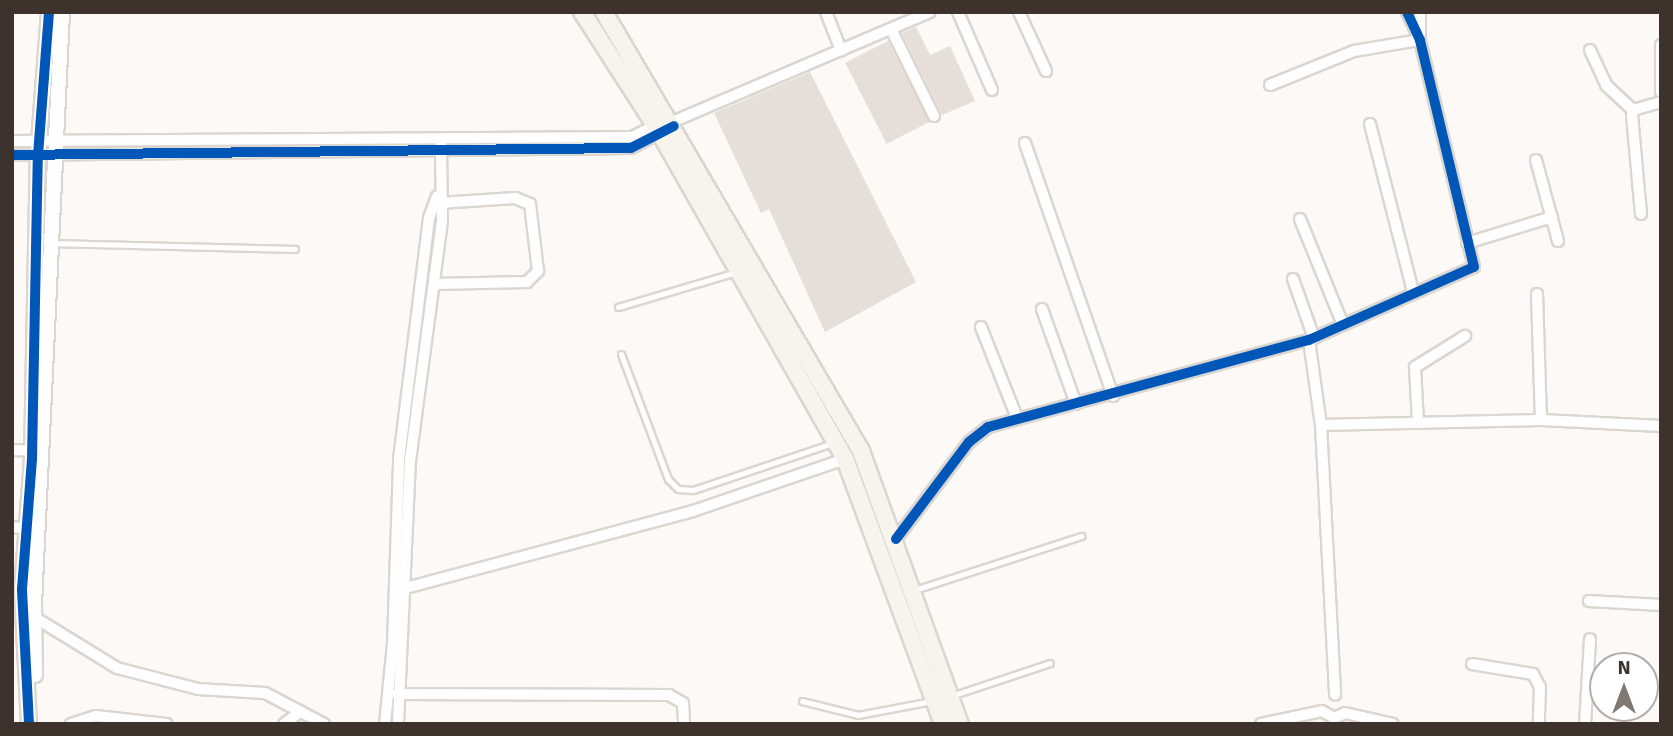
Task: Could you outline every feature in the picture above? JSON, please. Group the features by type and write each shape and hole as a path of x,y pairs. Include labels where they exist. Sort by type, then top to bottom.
{"main road":[{"path":"582,12 666,125 861,451 914,590 943,698 943,724"},
{"path":"609,14 739,271 845,459 943,698 960,724"}],"street":[{"path":"38,451 49,12"},
{"path":"44,146 62,12"},
{"path":"826,12 841,50"},
{"path":"44,146 54,156 441,147 632,137 930,12"},
{"path":"958,12 992,90"},
{"path":"1019,12 1046,71"},
{"path":"896,538 969,442 988,427 1113,396 1312,339 1413,291 1474,267 1420,40 1407,12"},
{"path":"1420,12 1420,40"},
{"path":"891,29 933,116"},
{"path":"1270,85 1354,51 1420,40"},
{"path":"1661,45 1661,92"},
{"path":"1590,50 1606,85 1633,110 1641,214"},
{"path":"1633,110 1661,102"},
{"path":"1370,124 1413,291"},
{"path":"12,141 44,146 441,147"},
{"path":"1026,143 1113,396"},
{"path":"12,155 44,146"},
{"path":"385,724 401,589 411,461 434,284 441,147"},
{"path":"29,724 23,589 33,529 54,156"},
{"path":"1536,160 1558,241"},
{"path":"434,284 527,282 538,271 530,204 515,198 439,198"},
{"path":"398,724 401,694 399,459 429,218 439,198"},
{"path":"1467,243 1552,217"},
{"path":"1300,219 1343,324"},
{"path":"1261,724 1322,711 1335,695 1321,425 1312,339 1293,279"},
{"path":"1537,294 1541,420"},
{"path":"1042,309 1076,404"},
{"path":"981,327 1017,418"},
{"path":"1418,423 1415,367 1465,336"},
{"path":"1321,425 1541,420 1661,426"},
{"path":"12,450 38,451"},
{"path":"401,589 693,511 845,459"},
{"path":"12,527 33,529"},
{"path":"23,589 34,617 38,724"},
{"path":"1589,601 1661,605"},
{"path":"34,617 117,668 198,689 265,693 324,724"},
{"path":"1585,724 1590,639"},
{"path":"1472,664 1534,674 1540,687 1539,724"},
{"path":"387,693 669,695 683,703 684,724"},
{"path":"1335,695 1345,702 1345,713"},
{"path":"284,724 301,711"},
{"path":"1322,711 1334,718 1345,713 1393,724"},
{"path":"71,724 96,716 167,724"}],"lane":[{"path":"50,243 295,249"},
{"path":"618,307 739,271"},
{"path":"621,354 668,479 678,489 693,491 836,442"},
{"path":"914,590 1081,537"},
{"path":"802,701 870,715 943,698 1050,663"}],"building":[{"path":"916,27 930,55 950,46 975,101 942,115 902,33"},
{"path":"888,41 929,122 887,144 845,63"},
{"path":"810,72 916,282 825,332 769,209 761,213 714,113"}],"cycle path":[{"path":"29,724 22,589 32,458 38,155 49,12"},
{"path":"896,539 969,442 988,427 1309,340 1474,267 1420,40 1407,12"},
{"path":"12,155 631,148 674,126"}]}
